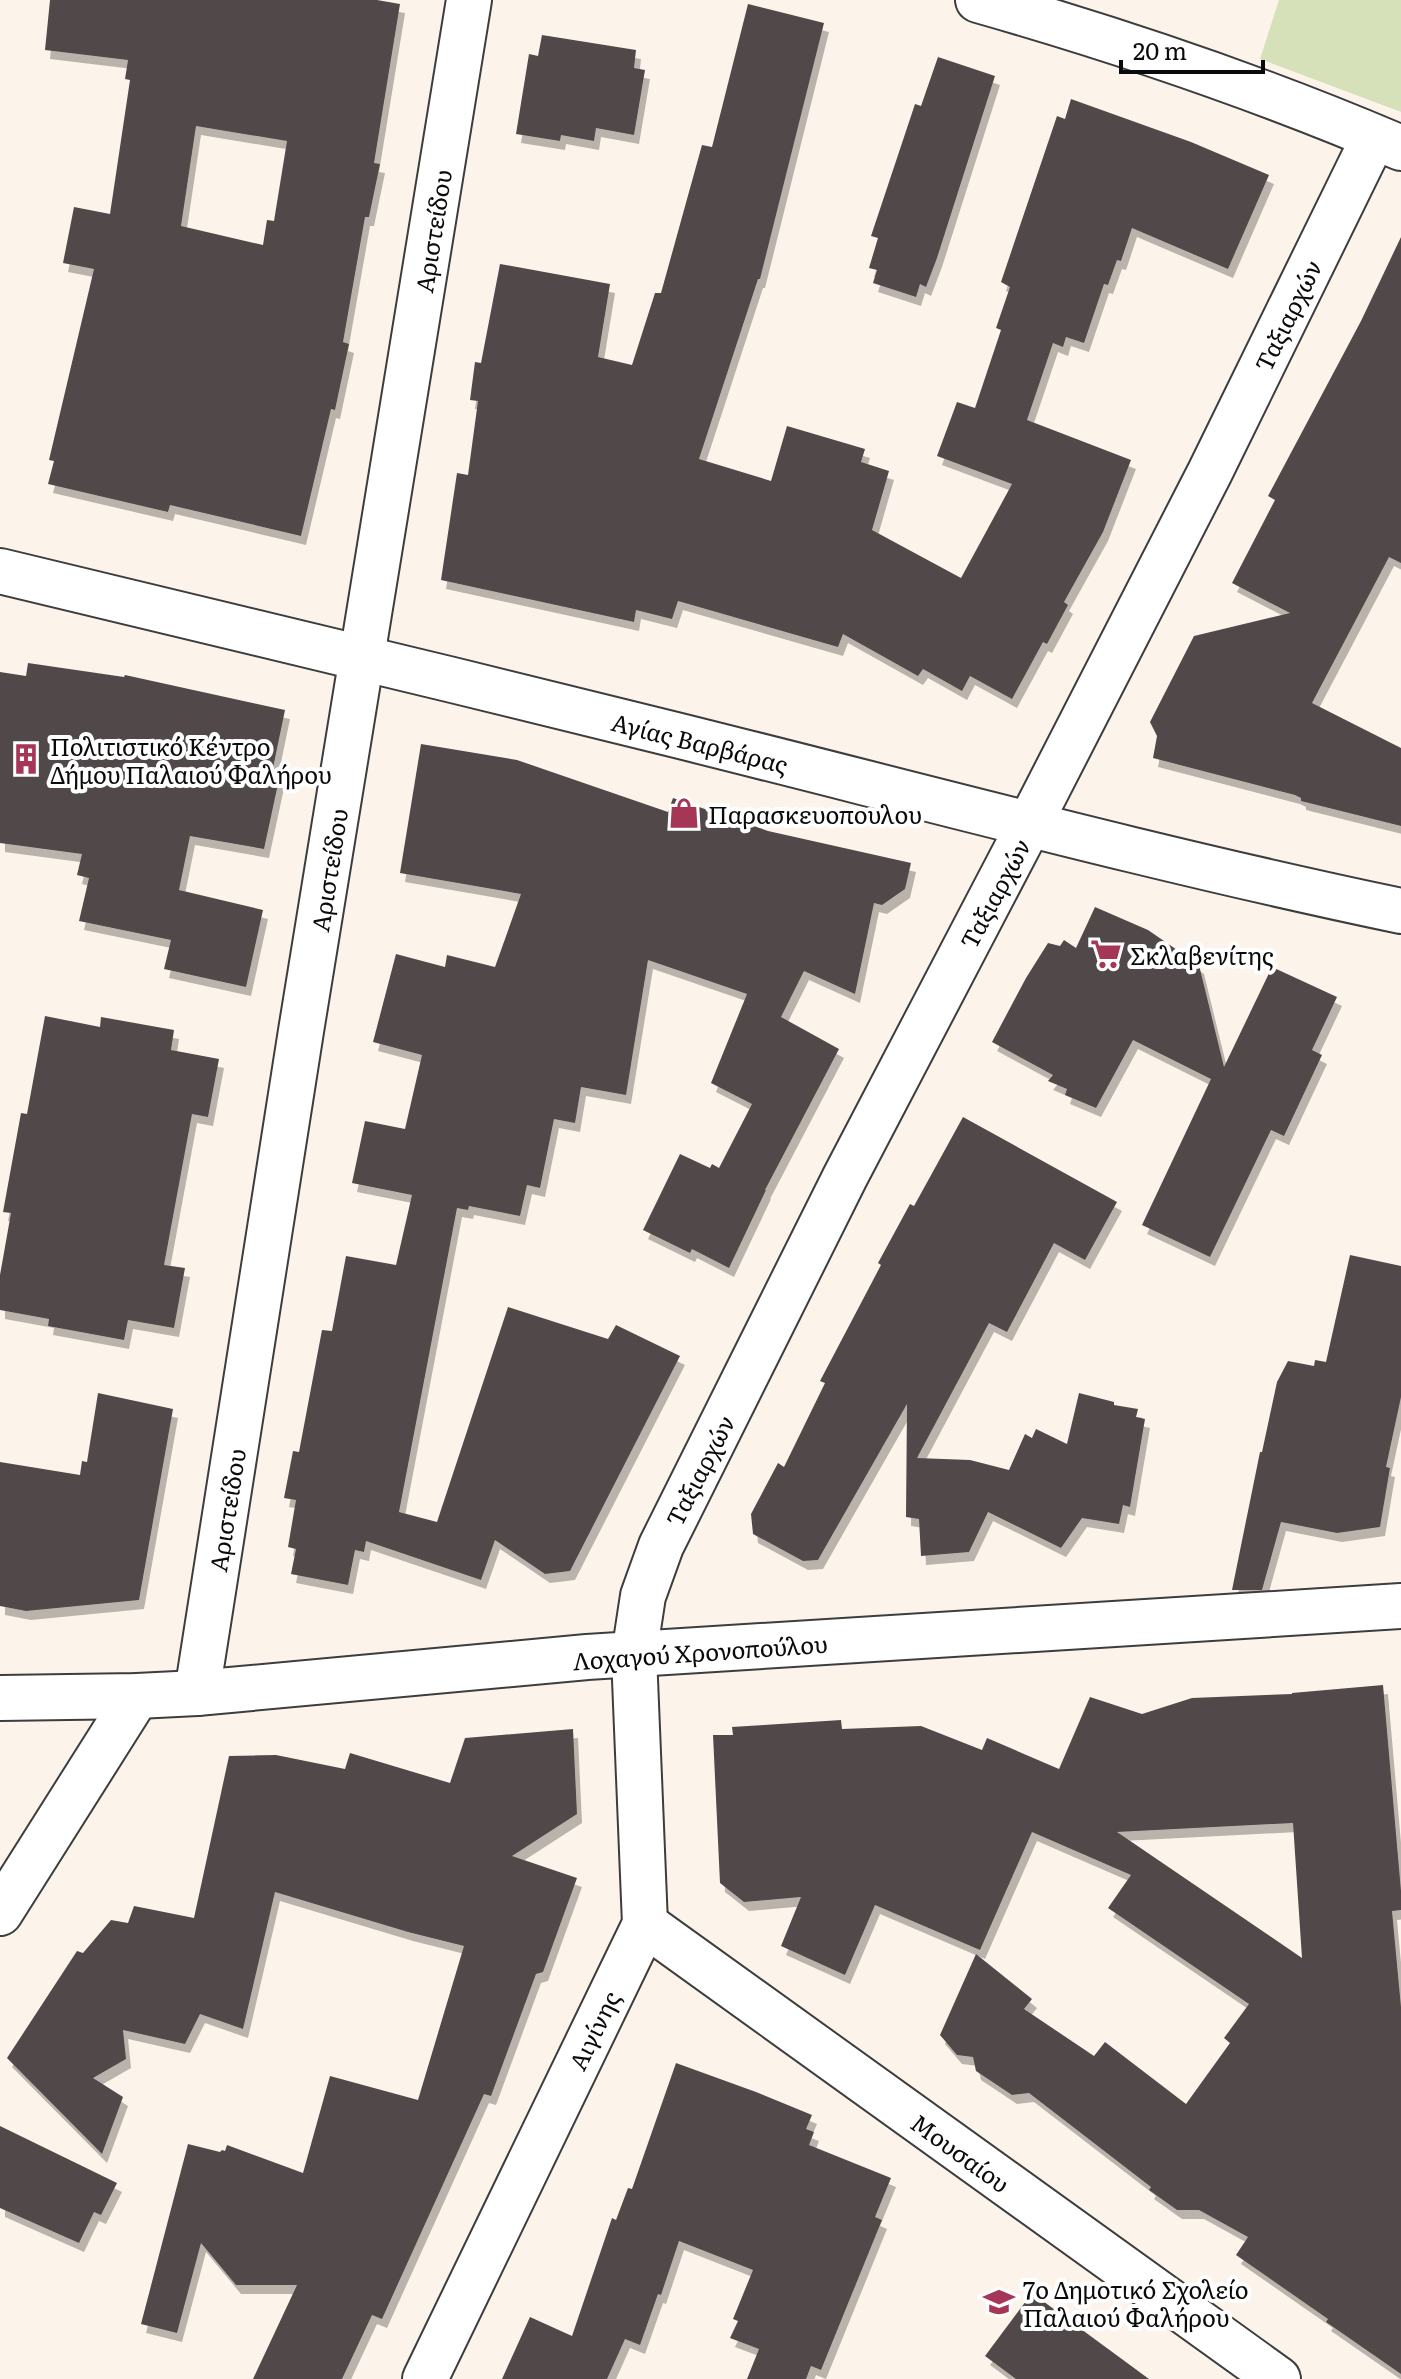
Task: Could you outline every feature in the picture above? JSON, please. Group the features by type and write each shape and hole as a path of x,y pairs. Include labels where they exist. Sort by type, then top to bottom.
{"street":[{"name":"Αριστείδου","path":"197,1693 469,0"},
{"path":"978,0 1093,33 1229,80 1388,142"},
{"name":"Ταξιαρχών","path":"634,1655 643,1596 661,1546 845,1177 1210,472 1388,142"},
{"name":"Αγίας Βαρβάρας","path":"0,571 1292,889 1401,911"},
{"name":"Λοχαγού Χρονοπούλου","path":"0,1698 197,1693 587,1657 1401,1606"},
{"name":"Αιγίνης","path":"425,2379 645,1924 634,1655"},
{"path":"0,1913 137,1696"},
{"name":"Μουσαίου","path":"645,1924 1278,2379"}],"green space":[{"path":"1279,0 1401,0 1401,112 1260,59"}],"building":[{"path":"50,0 377,0 400,4 374,163 380,164 369,217 365,217 343,342 349,344 335,410 331,409 301,536 170,505 168,512 48,484 54,461 49,460 94,269 63,263 74,207 110,214 130,80 125,79 128,60 45,50","holes":["196,126 287,141 274,221 267,220 263,245 181,226"]},
{"path":"748,4 824,23 760,279 699,459 771,481 787,426 865,449 861,462 889,471 872,530 961,578 1012,484 937,456 957,402 975,408 1001,330 996,328 1010,287 1001,282 1057,116 1065,119 1071,99 1191,142 1269,175 1228,269 1132,228 1121,261 1117,260 1108,285 1104,284 1084,343 1066,337 1063,347 1053,343 1027,420 1131,460 1103,532 1064,602 1068,605 1047,644 1043,642 1012,699 970,676 962,691 923,669 918,676 843,634 838,647 678,601 672,619 636,610 634,622 441,580 457,473 468,475 478,401 470,400 475,362 481,363 500,264 610,284 598,357 632,365 655,293 661,293 702,145 712,147"},
{"path":"542,35 636,50 634,68 645,70 634,135 596,128 594,141 561,135 560,141 516,134 529,54 538,56"},
{"path":"938,57 995,76 937,258 926,287 920,284 916,297 873,283 877,270 869,268 878,238 871,236 915,104 921,106"},
{"path":"1401,237 1401,563 1389,557 1312,703 1401,748 1401,826 1153,758 1157,736 1150,722 1194,636 1290,613 1232,583 1275,500 1268,496 1361,321"},
{"path":"28,663 125,675 285,710 273,768 281,770 264,849 190,836 179,890 263,910 246,987 164,969 171,940 79,921 89,878 77,875 82,854 0,843 0,672 26,676"},
{"path":"421,744 517,760 668,812 673,798 768,831 911,863 905,889 882,905 874,903 855,994 804,971 781,1017 839,1049 765,1190 729,1268 692,1249 690,1253 643,1230 680,1154 710,1168 712,1164 719,1168 752,1104 711,1083 747,994 648,960 626,1095 581,1087 575,1123 554,1119 540,1188 527,1185 520,1216 469,1206 468,1210 457,1208 399,1512 437,1522 508,1307 608,1339 616,1325 680,1356 570,1571 545,1574 495,1540 481,1580 366,1541 364,1552 355,1550 348,1585 291,1574 296,1549 288,1547 296,1500 284,1498 293,1451 299,1452 322,1330 332,1331 346,1256 396,1265 412,1195 352,1183 365,1121 405,1129 422,1055 373,1042 396,954 445,967 447,955 495,967 521,894 400,873"},
{"path":"1095,907 1148,930 1199,965 1224,1067 1272,967 1337,997 1312,1050 1322,1055 1284,1136 1271,1130 1210,1257 1142,1225 1211,1079 1133,1040 1096,1108 1065,1095 1067,1089 1048,1081 1053,1075 992,1042 1048,943 1060,946 1064,940 1076,948"},
{"path":"45,1016 100,1027 101,1017 174,1030 171,1050 219,1059 208,1117 192,1114 164,1265 185,1268 174,1328 128,1320 124,1340 48,1326 49,1319 0,1310 0,1275 11,1213 3,1212 21,1113 27,1114"},
{"path":"963,1117 1117,1202 1085,1260 1054,1243 1007,1332 989,1323 917,1458 970,1460 1009,1470 1025,1434 1032,1438 1036,1429 1067,1444 1079,1393 1114,1402 1114,1405 1138,1409 1136,1417 1145,1419 1130,1507 1123,1505 1119,1524 1082,1518 1061,1548 988,1512 969,1552 921,1556 919,1519 906,1517 907,1404 818,1560 803,1561 753,1534 751,1514 778,1463 784,1467 825,1383 820,1381 881,1265 878,1263 910,1204 914,1206"},
{"path":"1350,1255 1401,1266 1401,1397 1386,1467 1390,1468 1380,1527 1337,1533 1281,1522 1262,1590 1232,1590 1277,1382 1288,1361 1314,1366 1315,1360 1326,1362"},
{"path":"98,1393 173,1409 139,1600 26,1611 0,1606 0,1462 80,1475 82,1461 87,1462"},
{"path":"1383,1685 1401,1891 1401,1910 1392,1911 1401,2007 1401,2374 1236,2255 1248,2237 1199,2210 1177,2210 1029,2093 1012,2095 976,2071 973,2057 957,2055 940,2035 976,1954 1032,1999 1024,2009 1094,2056 1105,2042 1186,2104 1230,2043 1224,2038 1249,2004 1108,1908 1131,1875 1032,1832 980,1950 875,1905 845,1975 781,1946 801,1897 744,1902 720,1883 713,1735 733,1735 732,1727 841,1720 842,1729 921,1726 982,1750 987,1738 1059,1769 1090,1697 1142,1714 1192,1698","holes":["1293,1823 1302,1958 1117,1832"]},
{"path":"573,1729 577,1814 512,1856 577,1878 543,1972 536,1974 491,2096 484,2094 382,2319 372,2315 342,2379 253,2379 297,2285 236,2285 201,2243 177,2333 141,2324 188,2144 220,2152 225,2151 227,2145 303,2173 330,2076 418,2100 464,1946 275,1892 243,2029 200,2014 185,2044 123,2030 126,2059 93,2078 123,2097 102,2154 7,2058 77,1951 83,1953 111,1920 128,1923 134,1906 194,1918 229,1756 276,1755 345,1769 350,1753 450,1783 465,1738"},
{"path":"676,2063 812,2115 806,2129 814,2132 809,2145 891,2178 875,2217 882,2220 821,2370 811,2366 806,2379 747,2379 759,2349 730,2338 738,2321 733,2319 753,2270 679,2241 640,2345 625,2339 607,2379 502,2379 530,2317 572,2336 612,2218 616,2220 628,2188 632,2189"},
{"path":"0,2126 117,2183 101,2215 94,2212 79,2243 0,2208"},
{"path":"1032,2293 1149,2379 1016,2379 985,2356"}],"place":[{"name":"Πολιτιστικό Κέντρο Δήμου Παλαιού Φαλήρου","path":"26,759"},
{"name":"Παρασκευοπουλου","path":"684,813"},
{"name":"Σκλαβενίτης","path":"1106,954"},
{"name":"7ο Δημοτικό Σχολείο Παλαιού Φαλήρου","path":"999,2302"}]}
